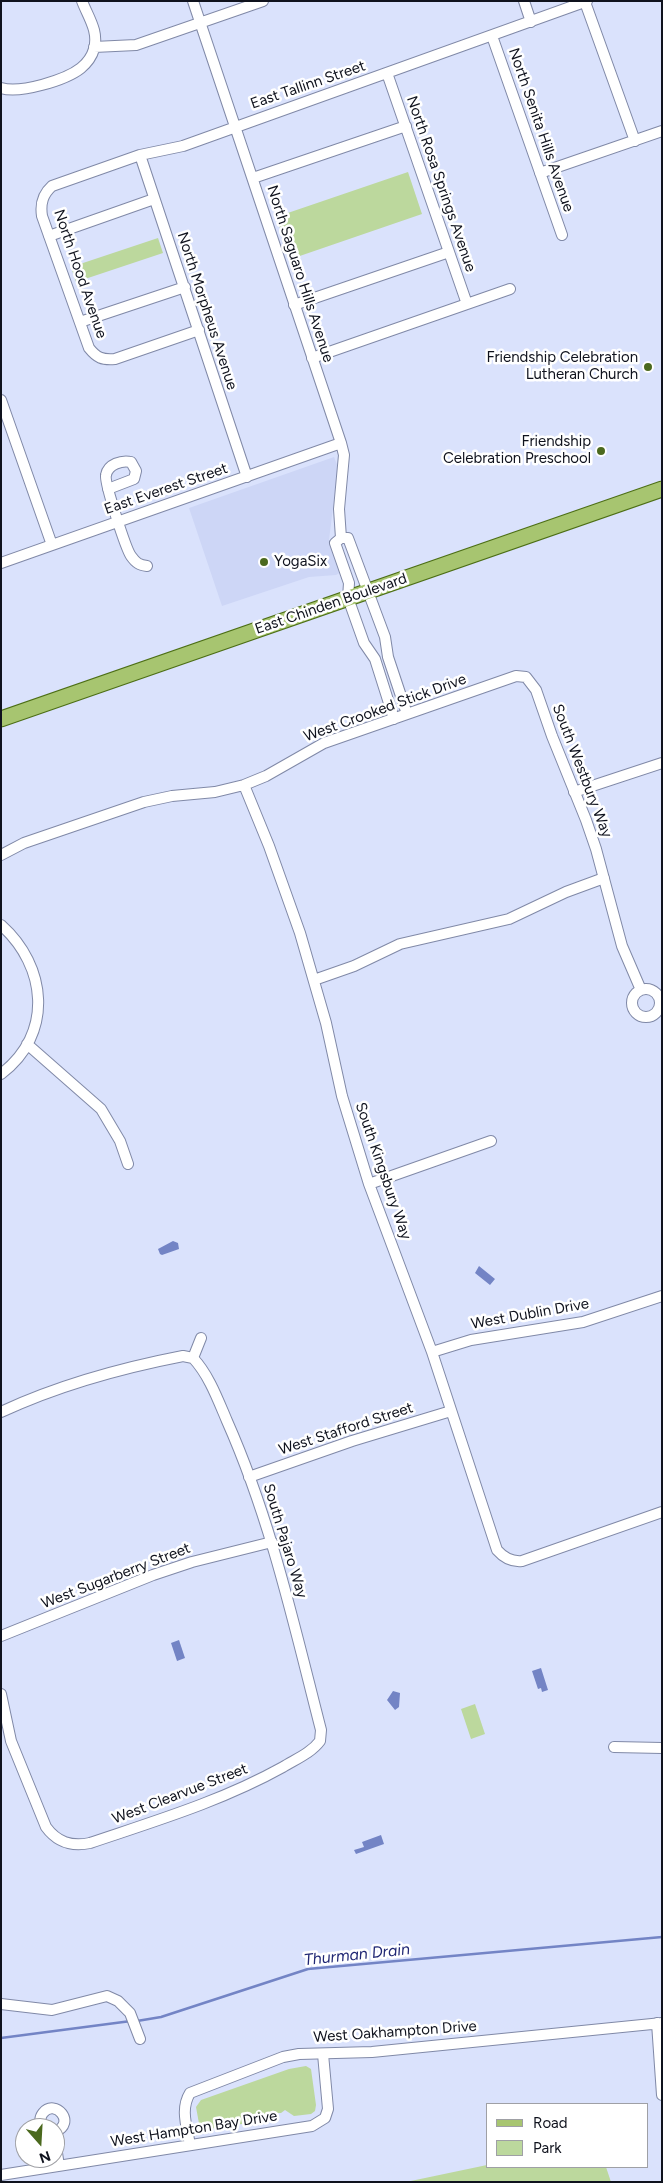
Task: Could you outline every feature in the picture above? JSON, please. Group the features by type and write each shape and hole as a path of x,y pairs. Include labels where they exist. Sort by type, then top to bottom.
{"main road":[{"name":"East Chinden Boulevard","path":"1,719 662,489"}],"street":[{"path":"1,88 12,90 28,89 72,74 82,67 90,58 94,48 93,25 82,1"},
{"name":"North Saguaro Hills Avenue","path":"192,1 236,126 264,220 341,443 344,455 339,509 341,538 335,543 349,583 348,598"},
{"path":"94,48 136,46 263,1"},
{"path":"524,1 530,22"},
{"path":"586,2 635,141"},
{"name":"East Tallinn Street","path":"43,196 52,186 140,155 183,146 586,2"},
{"name":"North Senita Hills Avenue","path":"492,36 562,235"},
{"name":"North Rosa Springs Avenue","path":"387,73 467,304"},
{"path":"253,178 406,126"},
{"path":"540,173 662,132"},
{"name":"North Morpheus Avenue","path":"140,155 247,477"},
{"name":"North Hood Avenue","path":"43,196 41,210 49,236 90,348 98,358 105,360 115,359 199,330"},
{"path":"49,236 154,198"},
{"path":"294,305 449,252"},
{"path":"80,322 184,287"},
{"path":"312,358 510,289"},
{"path":"1,400 52,545"},
{"name":"East Everest Street","path":"1,563 341,443"},
{"path":"108,489 129,554 138,564 147,566"},
{"path":"341,538 348,538 385,637 388,657 407,714"},
{"path":"348,598 364,643 375,659 394,719"},
{"name":"West Crooked Stick Drive","path":"1,855 24,843 144,802 172,796 215,792 244,785 266,776 324,743 516,676 526,677"},
{"name":"South Westbury Way","path":"526,677 536,690 554,744 596,849 622,946 641,990"},
{"path":"574,792 662,763"},
{"name":"South Kingsbury Way","path":"244,785 269,846 314,980 342,1096 368,1184 432,1352 498,1550 502,1555 515,1562 522,1561 662,1512"},
{"path":"314,980 354,966 400,944 509,918 604,878"},
{"path":"1,925 21,945 30,960 37,982 37,1014 28,1044 1,1074"},
{"path":"28,1044 101,1109 120,1141 128,1164"},
{"path":"368,1184 491,1141"},
{"name":"West Dublin Drive","path":"432,1352 472,1340 583,1322 662,1296"},
{"path":"1,1412 52,1392 112,1372 183,1356 193,1358 201,1338"},
{"name":"South Pajaro Way","path":"193,1358 200,1366 218,1402 249,1476 272,1542 321,1730 320,1741"},
{"name":"West Stafford Street","path":"249,1476 352,1440 452,1411"},
{"name":"West Sugarberry Street","path":"1,1636 153,1575 192,1562 272,1542"},
{"name":"West Clearvue Street","path":"1,1694 11,1741 46,1827 52,1835 70,1845 90,1844 232,1793 298,1758 313,1749 320,1741"},
{"path":"614,1747 662,1748"},
{"path":"1,2004 52,2010 107,1996 118,2001 130,2013 140,2039"},
{"path":"659,2023 662,2096"},
{"name":"West Oakhampton Drive","path":"190,2145 184,2109 190,2092 283,2057 299,2054 372,2052 659,2023"},
{"name":"West Hampton Bay Drive","path":"65,2165 312,2126 325,2118 328,2109 323,2054"},
{"path":"41,2118 41,2115 47,2110 55,2109 62,2113 63,2118"},
{"name":"West Hampton Bay Drive","path":"1,2175 46,2168"}],"shaded area":[{"path":"334,457 338,467 329,540 341,572 336,575 309,577 222,606 189,508"}],"green space":[{"path":"408,172 422,214 291,259 276,217"},
{"path":"158,238 163,253 76,282 71,267"},
{"path":"475,1704 485,1734 471,1739 461,1709"},
{"path":"306,2066 311,2069 316,2105 315,2111 311,2114 294,2116 285,2110 281,2113 270,2113 268,2120 200,2129 196,2107 201,2100 289,2069"},
{"path":"486,2165 486,2168 606,2168 611,2182 406,2182"}],"water":[{"path":"173,1241 178,1243 179,1249 160,1254 158,1249"},
{"path":"479,1266 495,1279 490,1285 475,1273"},
{"path":"179,1640 185,1658 177,1661 171,1643"},
{"path":"541,1668 548,1690 542,1692 541,1688 538,1689 532,1671"},
{"path":"393,1691 400,1693 399,1707 395,1710 387,1700"},
{"path":"381,1835 384,1844 356,1854 354,1850 364,1847 362,1842"}],"waterway":[{"name":"Thurman Drain","path":"137,2021 161,2017 308,1969 662,1937"},
{"name":"Thurman Drain","path":"1,2038 131,2021"}],"place":[{"name":"Friendship Celebration Lutheran Church","path":"648,367"},
{"name":"Friendship Celebration Preschool","path":"601,451"},
{"name":"YogaSix","path":"264,562"}]}
